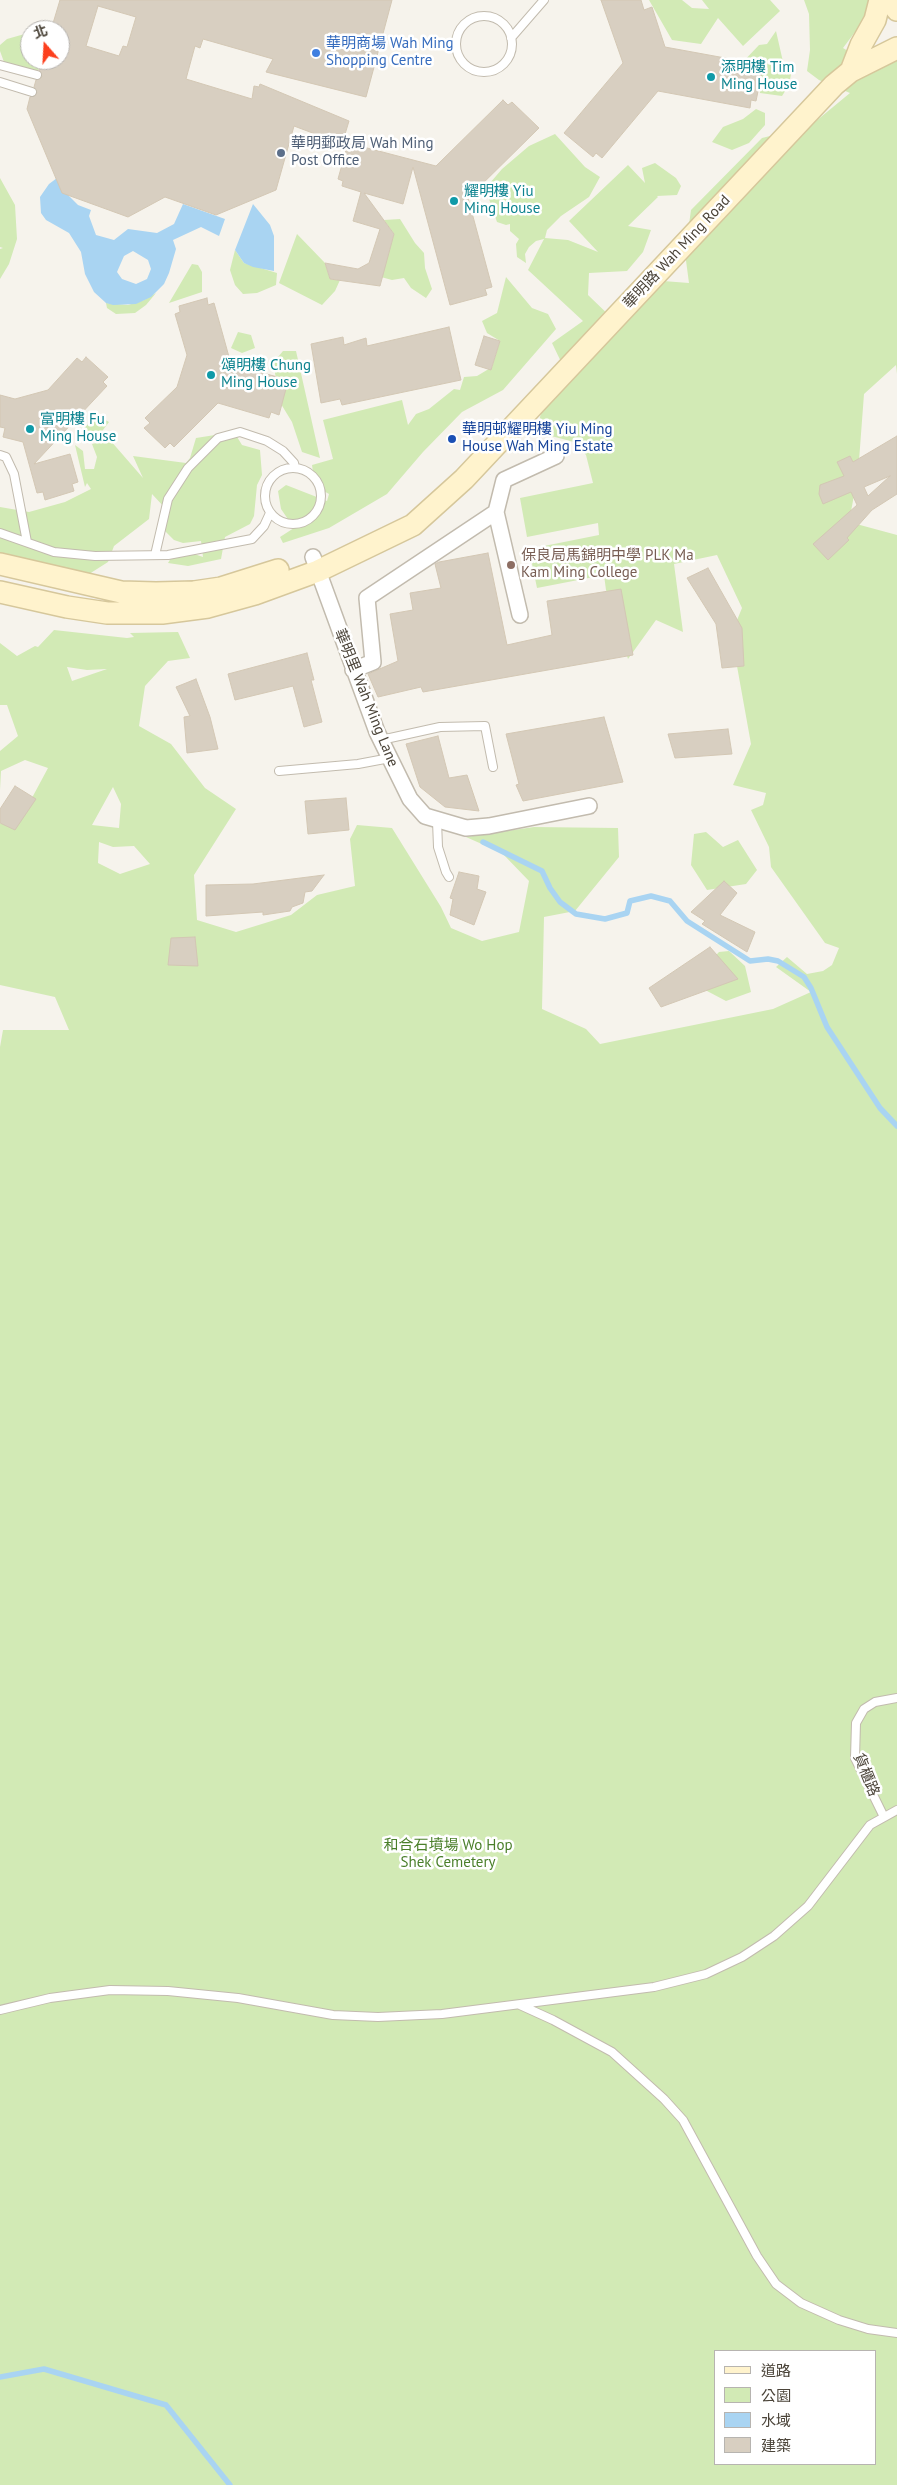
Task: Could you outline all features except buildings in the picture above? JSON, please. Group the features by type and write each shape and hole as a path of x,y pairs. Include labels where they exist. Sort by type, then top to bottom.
{"street":[{"name":"華明路 Wah Ming Road","path":"851,71 861,46 875,20 880,0"},
{"path":"891,0 897,10"},
{"name":"華明路 Wah Ming Road","path":"0,592 67,607 107,613 162,613 226,602 315,564 407,512 445,486 504,435 834,85 851,71 897,48"},
{"path":"520,615 496,512 504,480 556,456"},
{"path":"353,670 373,662 367,598 496,512"},
{"name":"華明路 Wah Ming Road","path":"0,564 121,592 156,593 194,592 221,588 315,564"},
{"name":"華明里 Wah Ming Lane","path":"315,564 353,670 381,740 410,799 426,816 437,821 466,828 489,826 589,806"}],"lane":[{"path":"511,38 508,29 501,22 484,16 466,23 456,39 456,49 466,65 473,70 490,71 498,68 510,55 511,38 544,0"},
{"path":"0,65 37,75"},
{"path":"0,82 32,92"},
{"path":"155,555 168,499 188,468 218,438 240,432 267,441 283,451 294,463 295,468"},
{"path":"0,455 6,457 14,474 27,542"},
{"path":"295,468 307,471 320,485 320,503 310,518 294,524 276,519 270,512 266,504 267,485 279,470 295,468"},
{"path":"0,533 54,552 95,556 155,555 252,539 264,526 270,512"},
{"path":"381,740 440,726 485,726 493,768"},
{"path":"279,771 358,764 390,758"},
{"path":"437,821 438,847 449,877"},
{"name":"貨櫃路","path":"884,1817 856,1758 856,1723 864,1709 875,1702 897,1698"},
{"path":"0,2010 50,1998 110,1990 168,1991 238,1998 324,2014 369,2016 442,2014 654,1987 706,1974 742,1957 774,1936 808,1906 870,1825 897,1810"},
{"path":"518,2004 553,2020 612,2052 664,2099 683,2120 757,2256 776,2284 801,2303 839,2320 868,2329 897,2333"}],"green space":[{"path":"649,0 682,0 692,8 709,9 702,0 770,0 780,11 743,46 718,18 701,44 672,40"},
{"name":"和合石墳場 Wo Hop Shek Cemetery","path":"804,0 869,0 864,20 843,48 863,60 897,52 897,374 896,365 864,394 858,474 849,522 897,535 897,2485 0,2485 0,1047 3,1030 69,1030 55,997 0,985 0,824 26,809 48,768 25,760 1,771 0,790 0,751 18,736 7,705 0,705 0,643 17,656 35,646 38,647 54,630 127,638 134,637 130,633 178,632 190,658 168,661 145,686 139,726 171,744 205,788 236,809 194,875 197,920 236,932 291,915 317,895 355,886 350,839 357,825 392,828 441,907 451,928 482,941 519,932 529,881 502,853 466,837 534,827 618,828 619,857 575,911 544,917 542,1009 586,1029 600,1044 773,1009 811,992 776,967 787,957 807,974 823,971 832,965 839,948 825,943 771,867 769,847 751,810 763,805 766,793 733,785 751,744 735,655 733,630 742,608 717,555 674,564 683,632 656,620 628,659 606,590 604,575 537,588 529,549 599,535 598,523 527,537 520,498 593,483 586,455 574,442 536,432 547,391 565,370 552,343 583,321 528,270 544,239 536,241 529,247 525,254 526,263 517,257 516,244 519,239 510,231 510,224 506,225 497,222 489,199 490,183 502,169 529,146 555,134 585,167 600,177 589,197 561,216 547,230 545,238 568,240 598,252 569,221 628,165 645,183 642,168 655,163 676,178 681,186 677,195 657,196 628,226 651,230 643,252 627,271 589,273 588,295 615,321 650,280 689,283 685,253 691,210 762,138 810,126 850,93 819,80 807,71 810,50 809,14","holes":["67,667 87,670 107,669 72,681","113,787 121,804 119,828 92,825","99,842 113,847 134,846 150,864 120,874 98,863"]},
{"path":"776,31 786,75 792,69 789,85 782,96 760,93 759,87 740,65 759,45 767,44"},
{"path":"20,35 20,66 4,62 0,45 7,39"},
{"path":"756,109 765,113 765,125 749,143 732,150 712,142 723,127 743,119"},
{"path":"0,178 15,205 17,239 9,264 0,279 0,249 3,248 0,247"},
{"path":"400,219 415,243 424,253 425,268 432,289 426,298 411,288 404,278 392,280 381,277 394,234 384,220"},
{"path":"297,234 325,263 330,279 340,280 335,291 322,305 279,283"},
{"path":"235,250 244,263 277,273 276,285 257,293 243,294 235,285 230,270"},
{"path":"192,264 198,265 202,272 202,292 169,303"},
{"path":"506,277 532,308 548,314 556,329 503,390 462,412 423,452 387,494 329,528 283,543 280,537 294,528 281,509 278,491 286,485 327,501 329,494 315,486 312,465 333,459 323,420 402,400 408,425 416,414 429,409 454,389 460,390 464,377 477,376 492,367 500,341 487,333 482,321 497,313"},
{"path":"156,293 146,305 135,313 116,314 107,308 106,303 128,305 144,300"},
{"path":"238,332 251,335 255,348 242,353 231,348"},
{"path":"283,351 296,351 320,458 302,452 292,422 281,404 273,363"},
{"path":"100,417 109,422 103,430 94,438 83,438 80,432 91,421"},
{"path":"234,432 242,445 260,450 262,475 257,485 254,516 250,524 225,537 221,559 188,566 168,563 177,548 203,557 201,541 183,543 174,540 163,529 165,508 152,494 149,519 114,546 108,562 86,576 0,570 0,507 29,512 65,502 91,489 87,483 85,487 75,445 83,451 85,469 94,469 97,457 92,444 110,440 143,478 133,456 186,463 190,458 196,438"},
{"path":"706,832 723,847 738,840 757,870 746,884 707,890 691,865 694,834"},
{"path":"729,951 745,966 751,992 726,1001 690,982 719,952"}],"water":[{"path":"57,178 62,189 78,205 91,210 89,216 96,235 114,240 128,229 157,233 174,224 183,204 225,219 219,236 201,227 173,240 176,249 169,273 164,284 151,297 136,304 113,305 106,303 94,292 85,274 81,252 69,233 46,220 41,213 40,197 49,184","holes":["133,251 148,260 151,269 147,279 136,284 122,279 117,272 124,256"]},
{"path":"253,204 270,225 274,236 274,271 253,267 244,263 235,250"}],"waterway":[{"path":"483,842 542,871 550,888 560,902 576,914 605,919 627,913 630,901 651,896 670,901 687,921 750,961 768,959 778,961 804,977 811,988 827,1027 880,1108 897,1126"},
{"path":"0,2377 44,2369 166,2405 230,2485"}],"place":[{"name":"華明商場 Wah Ming Shopping Centre","path":"316,53"},
{"name":"添明樓 Tim Ming House","path":"711,77"},
{"name":"華明郵政局 Wah Ming Post Office","path":"281,153"},
{"name":"耀明樓 Yiu Ming House","path":"454,201"},
{"name":"頌明樓 Chung Ming House","path":"211,375"},
{"name":"富明樓 Fu Ming House","path":"30,429"},
{"name":"華明邨耀明樓 Yiu Ming House Wah Ming Estate","path":"452,439"},
{"name":"保良局馬錦明中學 PLK Ma Kam Ming College","path":"511,565"}]}
